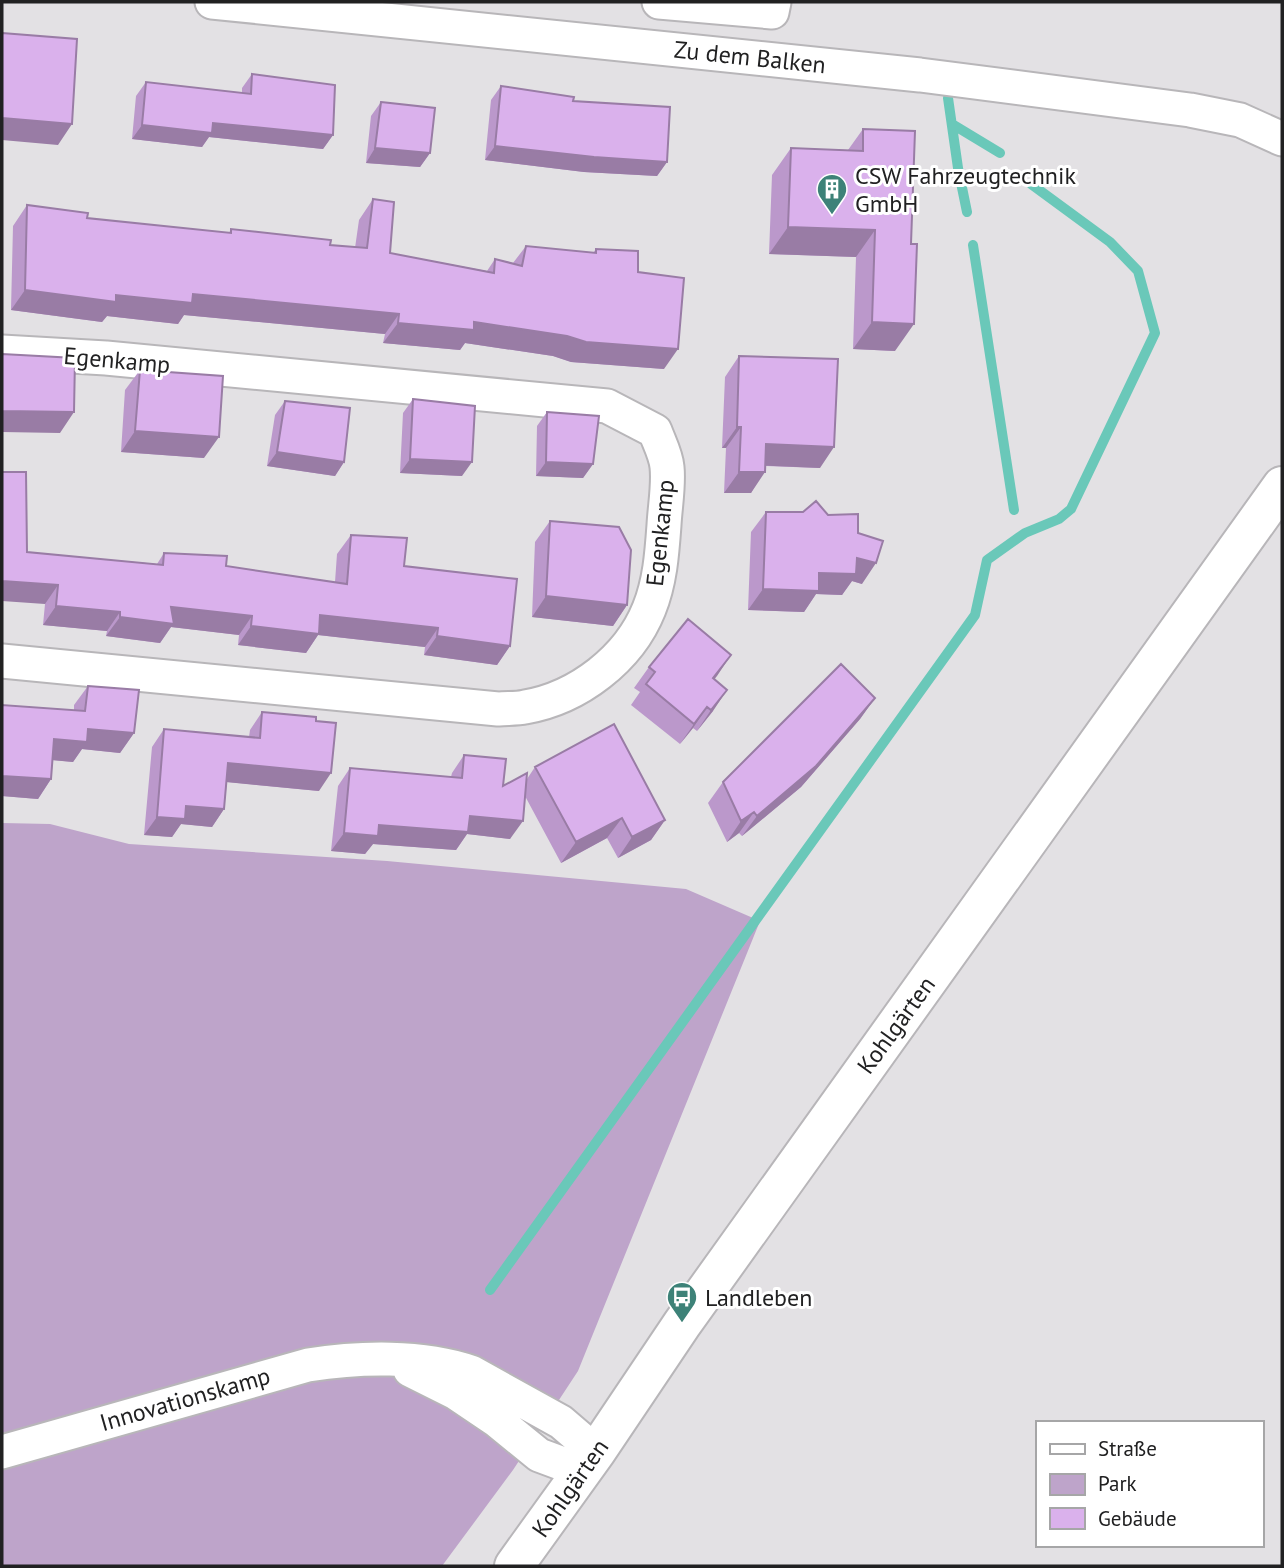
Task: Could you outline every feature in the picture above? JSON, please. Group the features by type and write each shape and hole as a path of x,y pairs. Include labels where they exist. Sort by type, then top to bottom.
{"street":[{"name":"Zu dem Balken","path":"212,2 920,75 1190,110 1240,120 1282,139"},
{"path":"659,2 773,7"},
{"name":"Egenkamp","path":"2,352 106,358 607,406 655,431 667,465 662,558 656,588 639,630 606,668 570,693 550,700 524,707 498,709 2,661"},
{"name":"Kohlgärten","path":"514,1566 589,1462 706,1290 1282,486"},
{"name":"Innovationskamp","path":"2,1452 308,1364 370,1359 432,1363 471,1372 561,1422 589,1462"}],"green space":[{"path":"2,823 50,824 129,844 387,861 686,889 760,921 578,1371 513,1470 442,1566 2,1566"}],"building":[{"path":"2,33 77,39 72,124 2,118"},
{"path":"252,74 335,85 333,135 213,123 212,133 142,125 146,82 251,94"},
{"path":"501,86 574,97 573,101 670,107 667,162 495,146"},
{"path":"381,102 435,108 430,153 375,148"},
{"path":"863,129 915,131 911,244 917,244 914,324 872,322 875,230 788,227 791,148 863,151"},
{"path":"373,199 394,202 390,253 494,273 495,259 522,266 526,246 596,253 596,249 638,251 638,272 684,278 678,349 586,342 567,336 474,322 474,330 398,323 399,314 193,294 192,303 116,295 116,302 25,290 27,205 88,213 87,218 231,233 231,229 331,240 330,245 367,248"},
{"path":"2,354 75,358 74,412 2,411"},
{"path":"739,356 838,359 834,447 766,444 765,472 739,472"},
{"path":"140,370 223,376 219,437 135,431"},
{"path":"413,399 475,406 472,462 410,459"},
{"path":"285,401 350,408 344,462 277,452"},
{"path":"547,412 599,416 593,464 546,462"},
{"path":"2,472 26,472 27,552 163,565 164,553 227,556 226,566 347,584 351,535 407,538 404,566 517,579 510,646 437,636 438,628 320,615 319,634 251,626 252,616 171,607 174,624 120,617 120,612 56,606 58,585 2,581"},
{"path":"816,501 828,515 858,514 858,533 883,541 876,563 857,558 856,574 819,573 819,591 763,589 766,512 803,512"},
{"path":"550,521 619,527 631,550 627,605 546,596"},
{"path":"688,619 731,655 713,678 727,690 711,710 707,707 694,724 646,684 655,672 649,667"},
{"path":"841,664 875,698 816,766 757,816 754,812 741,821 723,782"},
{"path":"88,686 139,690 134,733 88,729 87,742 54,739 51,779 2,776 2,705 85,711"},
{"path":"262,712 316,717 316,721 336,723 331,773 228,763 224,809 186,806 185,819 157,817 164,729 260,738"},
{"path":"614,724 665,820 632,837 622,818 576,842 535,767"},
{"path":"464,755 506,759 503,786 527,773 523,821 470,816 468,832 379,825 378,836 344,833 350,768 462,778"}],"waterway":[{"path":"948,98 967,212"},
{"path":"952,124 1000,153"},
{"path":"490,1290 975,615 987,560 1025,533 1059,519 1071,509 1155,333 1138,271 1110,242 1031,184"},
{"path":"973,245 1014,510"}],"place":[{"name":"CSW Fahrzeugtechnik GmbH","path":"832,216"},
{"name":"Landleben","path":"682,1324"}]}
